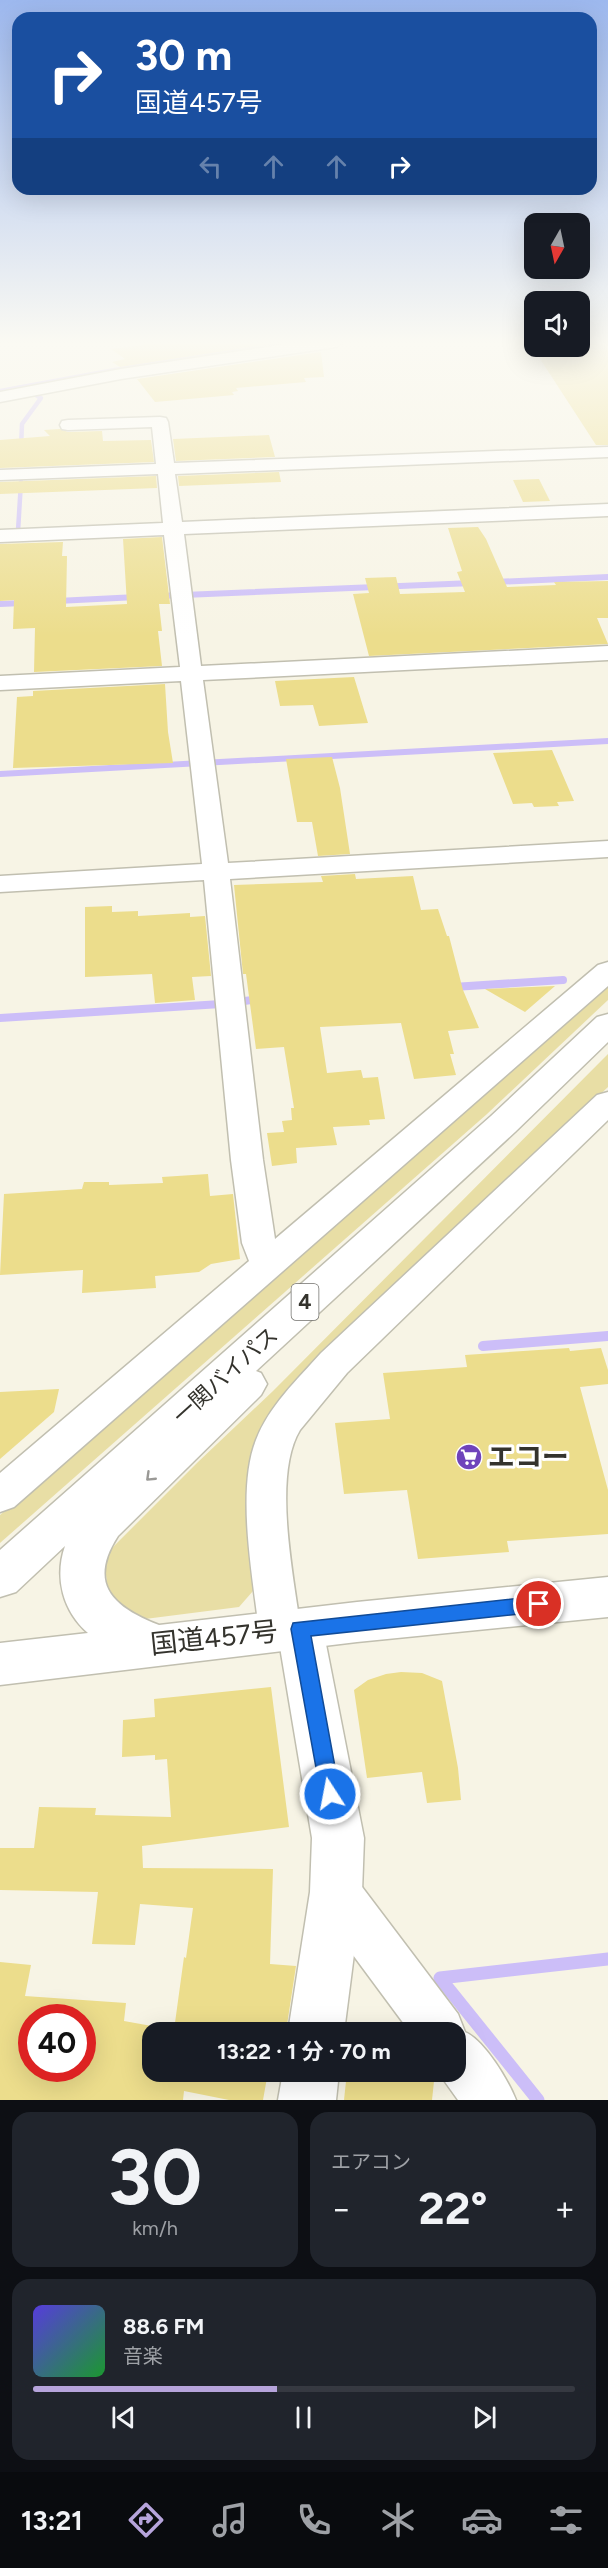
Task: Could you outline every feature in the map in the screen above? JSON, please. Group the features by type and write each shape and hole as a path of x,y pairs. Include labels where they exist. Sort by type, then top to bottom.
{"main road":[{"name":"一関バイパス","path":"0,1578 503,1124 608,1024"},
{"path":"156,1644 128,1634 110,1624 97,1613 83,1590 81,1575 86,1548 103,1522 431,1208 503,1124"},
{"name":"国道457号","path":"0,1664 156,1644 608,1597"},
{"path":"290,1630 338,1838 336,1892 317,2022"},
{"path":"307,2100 310,2082"}],"street":[{"path":"162,440 216,871 247,1160 259,1243 268,1264"},
{"path":"0,475 608,452"},
{"path":"0,536 608,510"},
{"path":"0,683 608,653"},
{"path":"0,884 608,849"},
{"path":"0,1496 608,971"},
{"path":"290,1630 268,1500 269,1467 275,1440 295,1408 334,1363 600,1120"},
{"path":"336,1892 433,2022"},
{"path":"466,2068 490,2100"}],"shaded area":[{"path":"608,985 608,1000 487,1114 0,1543 0,1515"},
{"path":"608,1054 608,1087 304,1374 253,1591 239,1607 145,1619 125,1613 109,1604 105,1565 110,1550 273,1391"}],"building":[{"path":"0,440 151,440 154,462 0,468"},
{"path":"173,440 270,440 275,457 176,461"},
{"path":"593,440 608,440 608,445 596,445"},
{"path":"279,472 281,482 179,486 178,476"},
{"path":"156,476 157,488 0,494 0,482"},
{"path":"539,479 550,501 523,502 513,480"},
{"path":"478,527 486,539 507,587 556,585 554,582 608,581 608,618 597,618 608,644 369,656 353,594 369,593 365,578 396,577 400,594 465,592 457,572 462,571 448,528"},
{"path":"162,537 170,604 159,604 162,631 158,631 162,666 34,672 35,628 13,629 14,600 0,601 0,544 63,542 62,556 67,556 66,607 127,604 123,539"},
{"path":"354,677 368,723 319,726 313,705 280,706 275,681"},
{"path":"165,684 168,732 173,763 13,768 17,697 33,696 33,691"},
{"path":"552,750 574,801 557,802 559,806 534,807 532,803 513,804 493,753"},
{"path":"332,757 340,788 350,854 318,856 312,822 297,822 286,759"},
{"path":"355,874 356,879 413,876 421,910 438,909 447,936 449,936 463,990 479,1028 448,1031 454,1054 450,1054 456,1075 414,1079 401,1023 320,1027 327,1073 361,1070 363,1078 378,1077 385,1119 369,1120 370,1125 333,1127 337,1145 296,1148 297,1163 272,1166 267,1133 284,1132 282,1121 292,1120 291,1108 294,1108 284,1047 256,1049 246,974 243,974 234,885 323,882 321,876"},
{"path":"112,906 112,912 138,911 138,916 190,913 190,917 205,916 211,976 192,977 195,1000 155,1003 152,974 85,977 85,907"},
{"path":"555,986 525,1012 485,989"},
{"path":"208,1174 210,1196 233,1194 240,1259 211,1264 199,1272 155,1276 156,1288 82,1293 83,1270 0,1275 4,1194 82,1189 84,1182 109,1182 109,1185 163,1183 162,1177"},
{"name":"エコー","path":"569,1348 570,1351 601,1348 608,1370 608,1384 580,1387 608,1490 608,1534 507,1541 509,1552 418,1559 407,1490 344,1494 335,1423 390,1419 383,1373 467,1367 465,1355"},
{"path":"59,1389 54,1412 0,1459 0,1392"},
{"path":"401,1672 422,1673 442,1681 458,1768 461,1800 427,1803 422,1772 367,1778 354,1690 368,1680"},
{"path":"271,1687 289,1827 142,1846 143,1868 273,1869 270,1964 296,1966 287,2022 175,2022 193,1908 140,1904 135,1945 92,1944 98,1892 0,1890 0,1848 34,1848 39,1807 96,1808 95,1815 171,1817 167,1759 155,1760 155,1755 122,1757 123,1720 155,1717 154,1699"},
{"path":"0,1962 31,1965 25,1996 126,2003 124,2021 142,2024 142,2082 266,2082 263,2100 229,2100 184,2091 183,2100 0,2100"},
{"path":"346,2082 434,2082 432,2100 344,2100"}],"waterway":[{"path":"21,440 21,448"},
{"path":"18,531 21,482"},
{"path":"495,582 608,577"},
{"path":"159,596 473,583"},
{"path":"57,601 137,597"},
{"path":"0,604 23,603"},
{"path":"0,774 608,741"},
{"path":"453,987 563,980"},
{"path":"0,1018 221,1004 260,999"},
{"path":"483,1346 608,1336"},
{"path":"538,2100 440,1978 608,1959"}],"place":[{"name":"エコー","path":"469,1457"}],"route":[{"path":"330,1794 300,1629 539,1604"}]}
